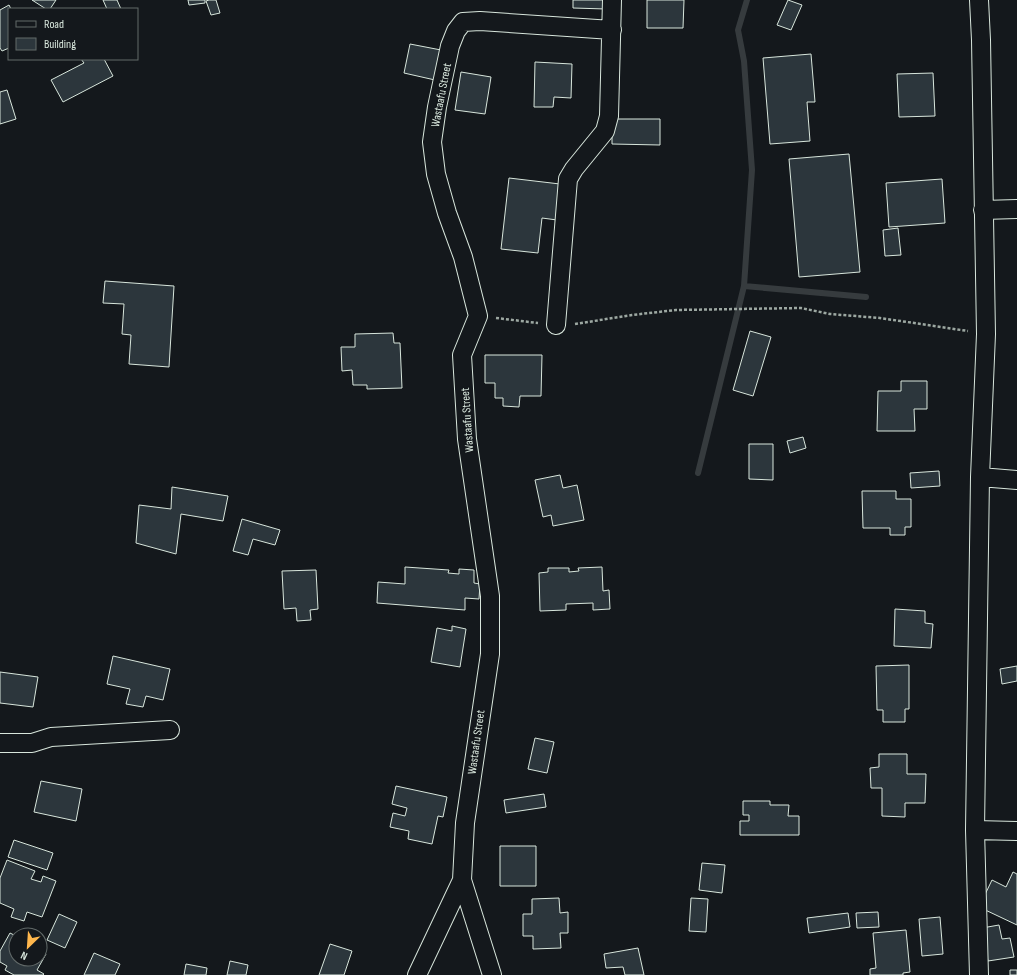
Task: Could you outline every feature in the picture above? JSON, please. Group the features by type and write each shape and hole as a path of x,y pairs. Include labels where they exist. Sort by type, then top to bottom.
{"street":[{"path":"556,325 568,179 574,169 605,131 609,116 612,0"},
{"path":"979,0 986,334 980,477 975,830 979,975"},
{"name":"Wastaafu Street","path":"492,975 462,880 465,823 490,654 490,596 467,439 462,355 478,316 463,257 447,213 436,174 432,142 438,99 450,46 456,31 463,22 480,20 612,30"},
{"path":"983,210 1017,208"},
{"path":"980,477 1017,480"},
{"path":"0,743 32,743 52,737 170,730"},
{"path":"975,830 1017,831"},
{"path":"417,975 462,880"}],"path":[{"path":"478,316 556,325 582,323 676,310 801,308 830,314 880,318 986,334"}],"building":[{"path":"32,0 56,0 51,8 44,8"},
{"path":"103,0 117,0 121,8 107,8"},
{"path":"188,0 205,0 205,3 189,5"},
{"path":"216,0 220,13 211,15 206,1"},
{"path":"573,0 606,0 606,9 573,8"},
{"path":"647,0 684,0 683,28 647,28"},
{"path":"788,0 802,5 791,30 777,25"},
{"path":"9,5 10,8 8,8 8,48 2,51 0,48 0,10"},
{"path":"410,44 441,50 435,80 404,73"},
{"path":"811,54 815,102 807,102 810,141 770,144 763,58"},
{"path":"82,60 105,60 113,76 63,102 51,80 84,63"},
{"path":"535,62 572,64 571,98 554,97 553,107 534,107"},
{"path":"461,72 491,77 485,114 455,110"},
{"path":"933,73 935,116 899,117 897,74"},
{"path":"7,90 16,119 0,124 0,92"},
{"path":"612,119 660,119 660,145 612,144"},
{"path":"849,154 860,272 799,277 789,159"},
{"path":"509,178 560,184 557,220 542,218 538,253 501,249"},
{"path":"942,179 945,223 889,227 886,183"},
{"path":"898,228 901,255 885,256 883,230"},
{"path":"105,281 174,286 169,367 129,364 131,335 122,334 124,304 103,303"},
{"path":"750,331 771,337 753,396 733,390"},
{"path":"393,333 394,343 400,343 402,388 367,389 367,385 353,385 352,370 342,371 341,347 355,347 355,334"},
{"path":"485,355 542,355 541,396 520,396 519,407 503,406 503,398 495,398 495,383 485,383"},
{"path":"901,381 927,381 927,409 914,409 915,431 877,431 878,391 901,391"},
{"path":"803,437 806,448 790,453 787,441"},
{"path":"749,444 773,444 773,480 749,479"},
{"path":"939,471 940,486 911,488 910,473"},
{"path":"560,475 563,488 577,485 584,520 553,526 551,515 543,517 535,480"},
{"path":"172,487 228,496 223,521 181,514 176,554 136,543 139,505 171,509"},
{"path":"862,491 896,491 896,499 911,499 911,527 905,527 905,535 890,535 890,528 863,528"},
{"path":"242,519 280,530 275,545 253,539 248,555 233,551"},
{"path":"405,567 449,570 448,573 459,574 459,569 474,570 474,583 480,584 479,599 465,598 465,610 377,603 378,582 405,584"},
{"path":"602,567 603,591 609,590 610,609 593,610 593,603 566,604 566,610 540,611 539,573 548,572 548,568 569,568 569,572 579,571 578,568"},
{"path":"316,570 318,609 310,610 311,620 297,621 296,608 284,609 282,571"},
{"path":"895,609 925,611 925,623 933,624 931,648 894,646"},
{"path":"452,626 466,629 460,667 431,662 437,628 452,631"},
{"path":"113,656 170,669 163,700 146,696 143,707 126,704 130,689 107,684"},
{"path":"909,665 909,709 905,709 905,722 883,722 883,710 877,710 876,666"},
{"path":"1017,666 1017,681 1002,684 1000,669"},
{"path":"0,672 38,677 33,707 0,703"},
{"path":"535,738 554,742 547,773 528,769"},
{"path":"879,754 907,754 907,774 926,774 925,803 905,803 905,817 882,816 882,788 871,788 870,768 879,767"},
{"path":"41,781 82,789 76,821 34,812"},
{"path":"396,786 447,797 443,817 438,816 432,844 408,839 409,831 390,827 393,813 405,816 407,808 392,804"},
{"path":"544,794 546,807 506,813 504,800"},
{"path":"743,801 770,801 770,805 789,805 788,816 799,816 799,835 740,835 740,821 749,821 749,815 743,815"},
{"path":"14,840 53,853 47,870 8,857"},
{"path":"500,846 536,846 536,886 500,886"},
{"path":"7,860 35,871 31,879 41,882 43,876 56,881 42,917 27,912 24,921 11,917 14,909 0,903 0,878"},
{"path":"702,863 725,865 722,893 699,890"},
{"path":"1013,872 1017,874 1017,925 979,907 992,880 1006,887"},
{"path":"559,898 560,913 568,912 568,933 560,933 561,948 533,949 533,936 523,936 523,914 532,914 532,899"},
{"path":"691,898 708,899 706,932 689,931"},
{"path":"878,912 879,927 857,928 856,913"},
{"path":"848,913 850,927 809,933 807,918"},
{"path":"59,914 77,922 65,948 48,940"},
{"path":"940,917 943,954 922,956 919,919"},
{"path":"999,925 1002,939 1010,938 1014,957 988,961 982,928"},
{"path":"906,930 910,972 903,973 903,975 870,975 870,969 876,968 873,933"},
{"path":"8,937 8,967 39,967 37,970 44,974 14,975 5,970 7,966 0,962 0,951"},
{"path":"330,944 352,951 344,975 319,975"},
{"path":"638,948 644,975 625,975 623,967 606,968 604,954"},
{"path":"94,953 120,964 115,975 84,975"},
{"path":"230,961 248,965 246,975 227,975"},
{"path":"186,964 207,968 206,975 184,975"},
{"path":"1010,970 1017,970 1017,975 1010,975"}],"waterway":[{"path":"698,473 744,286 752,170 744,61 738,30 747,0"},
{"path":"744,286 866,297"}]}
